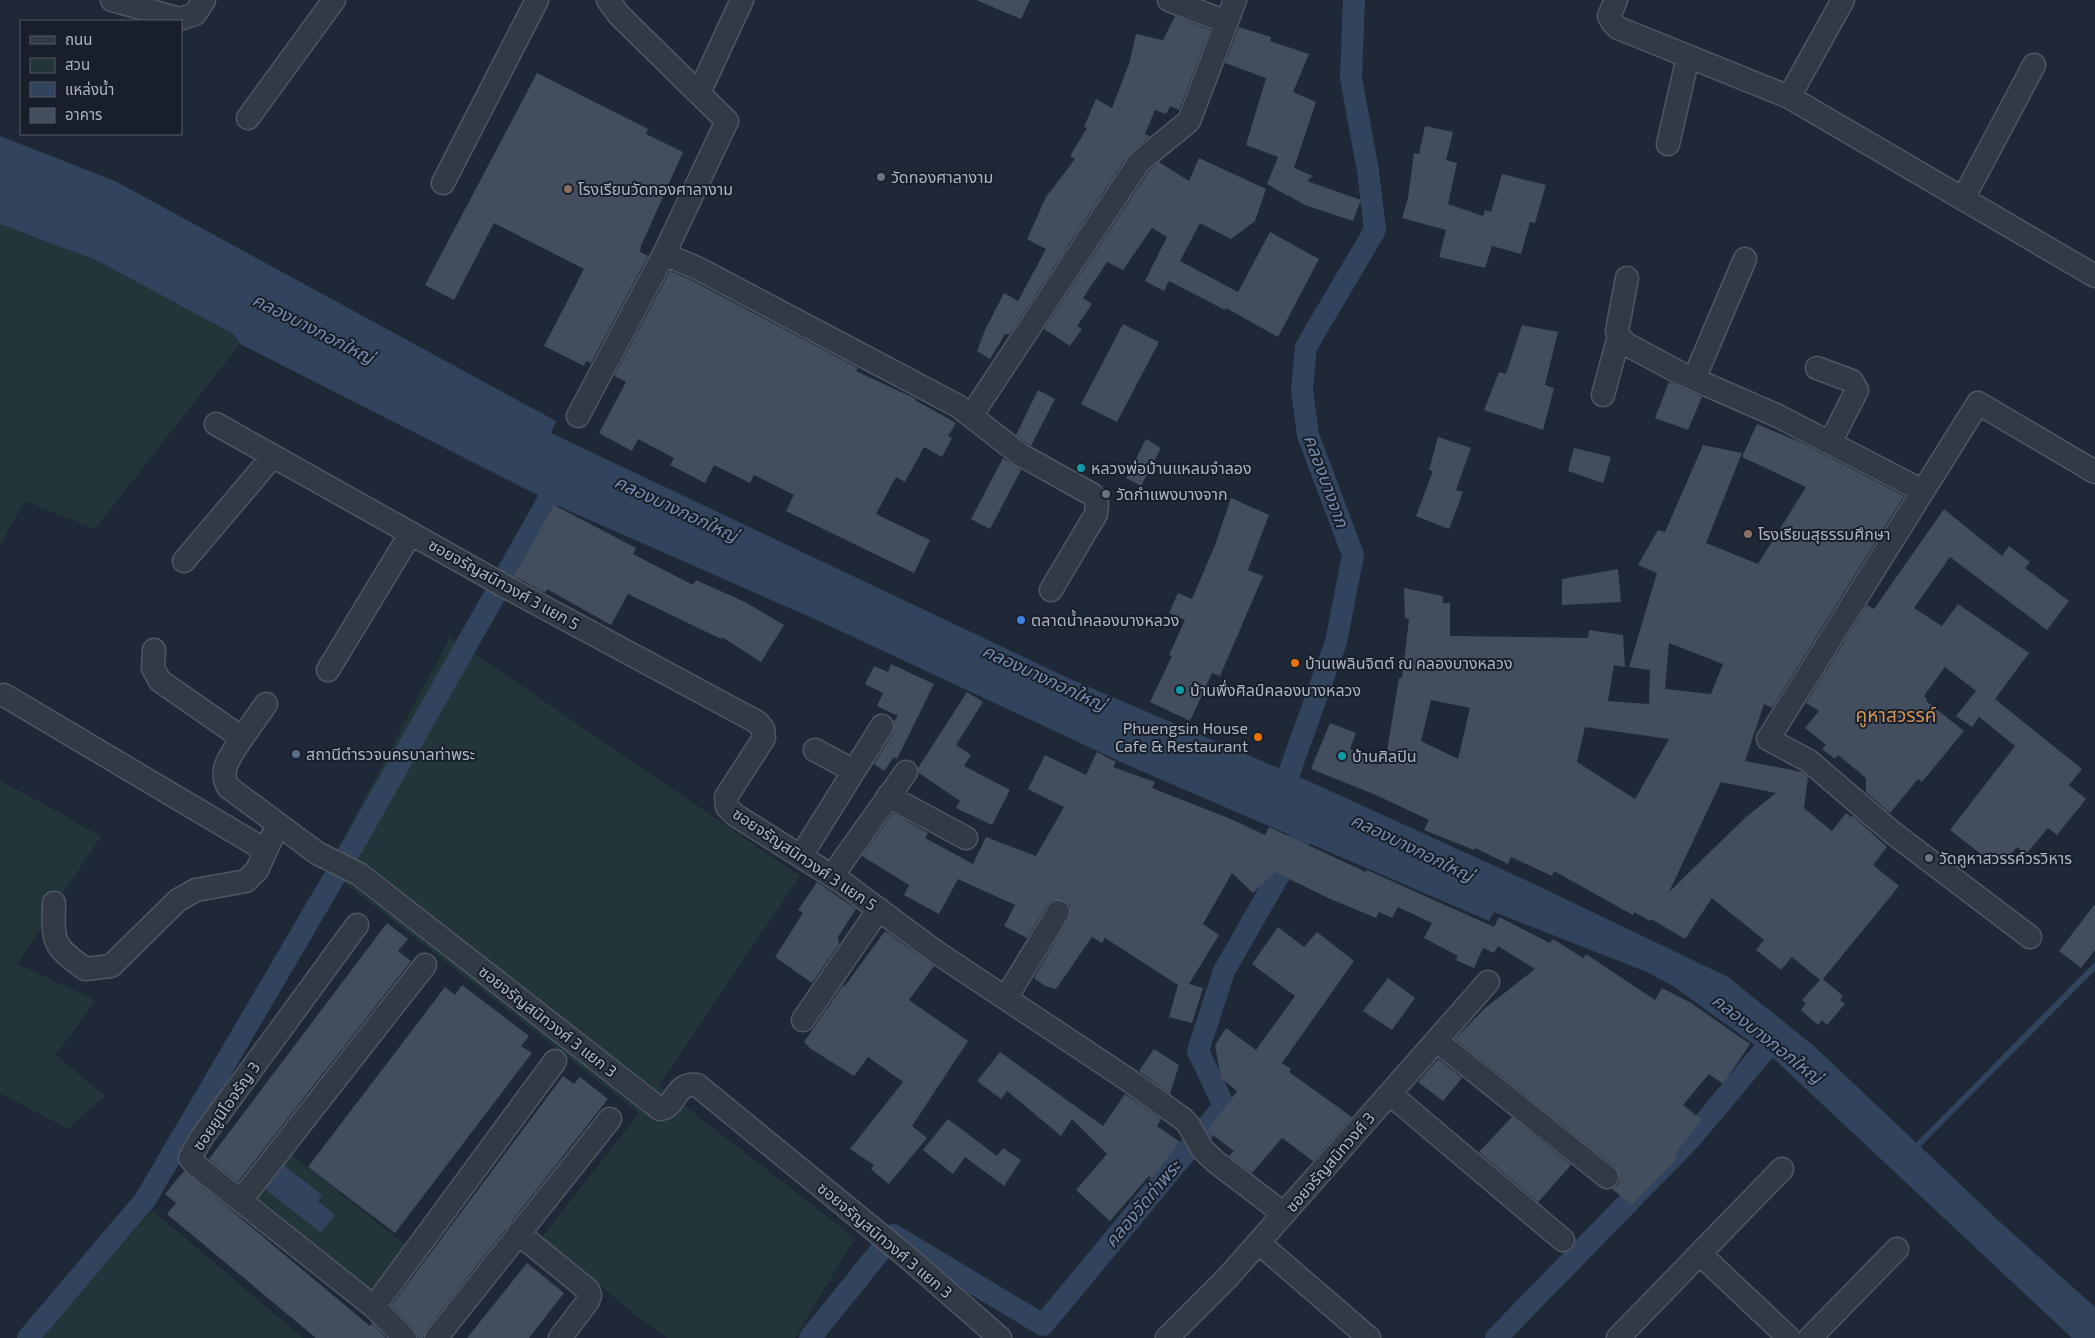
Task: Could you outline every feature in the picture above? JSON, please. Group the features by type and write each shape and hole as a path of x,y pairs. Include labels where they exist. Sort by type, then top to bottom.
{"street":[{"path":"112,0 180,19 194,14 204,0"},
{"path":"248,118 334,0"},
{"path":"443,183 538,0"},
{"path":"578,416 664,254 727,121 699,93 694,91 619,15 608,0"},
{"path":"699,93 742,0"},
{"path":"1169,0 1226,22"},
{"path":"971,416 1138,162 1189,121 1235,0"},
{"path":"1616,0 1609,16 1618,28 1790,97 2095,276"},
{"path":"1790,97 1843,0"},
{"path":"1668,144 1688,57"},
{"path":"1963,199 2034,65"},
{"path":"664,254 699,269 958,406 1021,455 1092,494 1097,503 1096,514 1051,590"},
{"path":"1694,379 1745,259"},
{"path":"1603,396 1619,336 1618,319 1627,278"},
{"path":"1619,336 1626,344 1694,379 1778,416 1923,491"},
{"path":"1817,368 1852,381 1857,390 1830,443"},
{"path":"2030,937 1893,833 1809,761 1768,739 1978,403 2095,472"},
{"name":"ซอยจรัญสนิทวงศ์ 3 แยก 5","path":"216,424 508,588 757,722 763,730 764,738 726,797 727,807 735,815 832,876 879,908 936,952 1127,1079 1194,1134 1216,1162 1284,1214"},
{"path":"184,561 273,456"},
{"path":"328,670 411,534"},
{"path":"154,650 153,668 160,681 242,738 266,704"},
{"path":"4,695 265,850"},
{"path":"801,856 882,726"},
{"name":"ซอยจรัญสนิทวงศ์ 3 แยก 3","path":"242,738 223,769 223,778 228,787 327,859 359,874 660,1109 666,1108 682,1087 688,1084 697,1085 905,1255 1000,1338"},
{"path":"815,750 854,771"},
{"path":"832,876 906,772"},
{"path":"888,796 966,838"},
{"path":"54,903 54,932 60,951 85,969 111,966 178,900 196,890 246,881 257,870 278,824"},
{"path":"803,1020 879,908"},
{"path":"1006,998 1058,912"},
{"name":"ซอยยูนิโอจรัญ 3","path":"357,925 191,1154 191,1161 374,1307 405,1338"},
{"path":"241,1200 425,965"},
{"name":"ซอยจรัญสนิทวงศ์ 3","path":"1171,1337 1228,1277 1488,982"},
{"path":"1437,1041 1607,1177"},
{"path":"374,1307 555,1061"},
{"path":"1390,1094 1563,1240"},
{"path":"436,1338 610,1119"},
{"path":"1618,1338 1782,1169"},
{"path":"518,1233 588,1290 590,1295 588,1301 560,1338"},
{"path":"1258,1243 1369,1338"},
{"path":"1810,1338 1898,1249"},
{"path":"1700,1254 1789,1338"}],"green space":[{"path":"0,224 98,261 233,334 240,344 95,529 25,501 0,545"},
{"path":"450,637 800,876 659,1086 855,1238 795,1338 668,1338 638,1317 542,1237 639,1113 327,869"},
{"path":"0,780 101,836 17,964 96,1000 56,1055 105,1096 68,1129 0,1093"},
{"path":"287,1151 408,1247 372,1292 251,1197"},
{"path":"152,1210 303,1338 41,1338"}],"water":[{"name":"คลองบางกอกใหญ่","path":"0,136 115,181 556,421 551,433 1068,678 1304,779 1534,884 1728,977 1814,1046 2000,1222 2095,1307 2095,1338 2072,1338 1774,1059 1673,986 1647,972 1494,912 1489,921 1125,764 819,621 569,511 240,344 233,334 98,261 0,224"},
{"path":"284,1165 322,1195 318,1201 335,1215 321,1233 265,1189"}],"building":[{"path":"976,0 1030,0 1021,19"},
{"path":"1175,16 1210,30 1179,110 1170,106 1166,114 1155,110 1145,134 1150,136 1128,155 1009,335 1005,334 990,359 977,351 985,330 1004,293 1018,301 1046,249 1027,239 1046,197 1075,159 1070,156 1087,128 1084,127 1096,99 1112,108 1129,64 1136,34 1163,40"},
{"path":"1239,27 1271,37 1270,41 1309,54 1293,92 1316,102 1294,168 1313,176 1307,181 1361,200 1353,221 1305,205 1289,196 1290,194 1288,196 1267,184 1278,157 1246,145 1266,78 1225,63"},
{"path":"537,73 648,129 646,134 683,152 641,246 640,252 648,256 591,363 586,361 584,366 544,346 584,269 494,223 454,300 425,285"},
{"path":"1425,126 1453,132 1446,160 1457,163 1448,204 1483,216 1485,210 1491,212 1502,174 1546,185 1535,223 1530,222 1521,254 1492,246 1485,268 1439,257 1446,230 1402,218 1408,198 1414,153 1419,154"},
{"path":"1199,158 1266,189 1255,221 1231,239 1200,223 1180,261 1238,292 1270,232 1319,259 1278,337 1226,308 1225,310 1169,281 1164,291 1145,281 1167,237 1152,228 1123,270 1107,262 1083,298 1092,304 1077,326 1082,329 1070,346 1044,329 1149,171 1159,162 1189,181"},
{"path":"670,271 693,281 858,368 856,371 916,399 956,423 948,436 952,438 942,457 924,447 905,482 896,477 876,514 930,540 914,573 786,511 794,495 754,475 750,483 714,465 705,483 670,465 674,458 638,439 632,451 599,433 626,382 614,376"},
{"path":"1123,324 1159,342 1117,422 1081,404"},
{"path":"1522,325 1558,332 1545,385 1554,388 1543,430 1484,410 1499,372 1506,374"},
{"path":"1669,382 1702,397 1688,430 1655,418"},
{"path":"1038,390 1055,399 1031,446 1016,435"},
{"path":"1757,424 1802,443 1904,496 1772,708 1764,704 1745,761 1802,772 1808,777 1804,808 1832,831 1846,813 1851,817 1853,816 1887,847 1873,865 1899,886 1823,979 1843,996 1840,1000 1845,1004 1827,1025 1822,1020 1818,1025 1801,1010 1806,1003 1802,1000 1820,980 1792,957 1781,970 1756,950 1764,940 1712,898 1685,939 1651,919 1650,921 1634,912 1633,915 1554,871 1552,876 1511,857 1508,864 1475,848 1474,850 1424,830 1429,820 1376,795 1311,769 1330,723 1356,733 1350,749 1385,763 1399,678 1402,678 1409,619 1405,618 1404,588 1443,596 1443,603 1450,603 1450,636 1588,638 1589,630 1623,635 1625,667 1614,665 1608,701 1649,704 1650,670 1629,667 1657,573 1638,565 1658,530 1665,532 1703,445 1742,453 1706,543 1758,564 1806,487 1742,457","holes":["1669,643 1723,664 1711,694 1665,689","1431,700 1470,708 1458,759 1421,741","1585,727 1669,739 1635,799 1577,762","1721,782 1776,793 1746,817 1669,892"]},
{"path":"1438,437 1471,448 1456,490 1463,492 1449,529 1416,516 1433,471 1429,470"},
{"path":"1146,439 1161,448 1141,486 1126,478"},
{"path":"1574,448 1611,457 1603,483 1568,471"},
{"path":"1003,458 1021,470 990,529 971,519"},
{"path":"1231,498 1269,515 1248,570 1263,576 1220,676 1212,673 1190,721 1150,702 1172,656 1169,655 1185,620 1169,613 1178,593 1192,599 1215,545"},
{"path":"554,505 636,548 633,554 693,585 696,580 747,603 784,625 761,662 722,637 721,639 628,594 611,625 547,589 545,593 514,576"},
{"path":"1944,509 2002,556 2009,546 2030,562 2025,568 2069,601 2047,630 1950,557 1914,608 1942,626 1958,604 2029,653 1995,699 2082,769 2069,785 2086,799 2057,835 2048,828 2026,854 2017,847 2001,865 1989,855 1986,858 1950,830 2015,746 1979,717 1972,727 1956,716 1976,691 1945,667 1924,696 1927,699 1926,701 1964,731 1922,782 1918,779 1890,813 1866,792 1866,778 1838,755 1835,759 1822,749 1826,745 1805,728 1819,711 1806,703 1867,605 1874,609"},
{"path":"1618,569 1621,602 1562,605 1562,579"},
{"path":"891,664 934,684 897,759 894,757 884,771 874,764 893,733 894,721 898,716 877,706 883,693 865,684 874,666 888,672"},
{"path":"967,692 983,702 956,745 971,755 964,766 1010,790 992,825 956,808 960,801 919,773 918,768"},
{"path":"1097,752 1116,762 1113,767 1155,782 1152,788 1231,819 1265,835 1269,827 1366,872 1367,870 1494,927 1499,917 1550,943 1553,939 1583,958 1586,954 1655,1000 1662,988 1691,1003 1750,1044 1723,1084 1709,1074 1683,1105 1702,1120 1674,1155 1678,1158 1632,1205 1612,1189 1618,1185 1620,1178 1615,1167 1455,1039 1484,1009 1535,969 1498,946 1494,953 1483,948 1474,968 1456,960 1458,956 1424,938 1432,923 1398,907 1392,918 1379,912 1376,918 1328,898 1275,872 1253,893 1232,873 1203,924 1219,935 1189,984 1203,988 1192,1023 1169,1017 1178,985 1105,938 1102,943 1092,937 1056,989 1045,986 1034,978 1069,918 1070,906 1064,901 1052,900 1047,905 1027,938 1004,926 1015,905 958,879 939,914 904,895 909,885 862,856 893,813 928,833 925,838 973,864 986,837 1036,856 1064,807 1028,789 1045,755 1086,775"},
{"path":"817,882 856,909 838,937 839,944 812,983 775,957 803,913 798,910"},
{"path":"2095,904 2095,950 2081,968 2059,951"},
{"path":"387,923 408,939 398,951 411,961 238,1182 209,1159"},
{"path":"1278,927 1304,947 1317,932 1354,961 1282,1063 1291,1069 1289,1072 1352,1117 1313,1161 1282,1138 1252,1173 1229,1156 1234,1151 1207,1131 1237,1091 1221,1078 1215,1045 1226,1028 1256,1050 1295,996 1252,964"},
{"path":"885,931 934,966 909,1000 968,1041 912,1126 927,1138 889,1184 871,1169 874,1165 850,1149 903,1082 868,1057 854,1076 811,1049 804,1042 844,984 844,987"},
{"path":"1388,978 1415,998 1392,1030 1363,1011"},
{"path":"462,985 529,1036 521,1046 532,1053 395,1233 308,1167 445,987 455,995"},
{"path":"1154,1049 1179,1065 1170,1094 1139,1071"},
{"path":"1000,1052 1103,1126 1125,1094 1161,1119 1157,1126 1180,1142 1152,1178 1149,1176 1110,1221 1076,1190 1107,1154 1072,1119 1061,1136 1007,1091 1001,1099 977,1081"},
{"path":"1438,1059 1462,1078 1443,1101 1418,1082"},
{"path":"563,1076 574,1084 580,1077 608,1099 426,1330 423,1338 418,1338 414,1329 391,1306"},
{"path":"1512,1117 1571,1165 1538,1202 1479,1152"},
{"path":"948,1119 997,1156 1003,1148 1021,1160 1004,1186 965,1157 953,1174 923,1150"},
{"path":"184,1171 370,1326 372,1323 386,1338 316,1338 167,1214 176,1203 165,1194"},
{"path":"527,1263 564,1293 529,1338 467,1338"}],"waterway":[{"name":"คลองบางจาก","path":"1283,790 1336,642 1353,555 1308,435 1302,390 1306,347 1375,230 1368,171 1351,78 1354,0"},
{"path":"28,1338 145,1200 358,837 563,474"},
{"name":"คลองวัดท่าพระ","path":"810,1338 893,1235 1043,1325 1224,1106 1198,1051 1224,971 1315,812"},
{"path":"1914,1149 2095,966"},
{"name":"คลองบางกอกใหญ่","path":"1496,1338 1691,1138 1773,1040"}],"place":[{"name":"วัดทองศาลางาม","path":"881,177"},
{"name":"โรงเรียนวัดทองศาลางาม","path":"568,189"},
{"name":"หลวงพ่อบ้านแหลมจำลอง","path":"1081,468"},
{"name":"วัดกำแพงบางจาก","path":"1106,494"},
{"name":"โรงเรียนสุธรรมศึกษา","path":"1748,534"},
{"name":"ตลาดน้ำคลองบางหลวง","path":"1021,620"},
{"name":"บ้านเพลินจิตต์ ณ คลองบางหลวง","path":"1295,663"},
{"name":"บ้านพึ่งศิลป์คลองบางหลวง","path":"1180,690"},
{"name":"Phuengsin House Cafe & Restaurant","path":"1258,737"},
{"name":"สถานีตำรวจนครบาลท่าพระ","path":"296,754"},
{"name":"บ้านศิลปิน","path":"1342,756"},
{"name":"วัดคูหาสวรรค์วรวิหาร","path":"1929,858"}],"district":[{"name":"คูหาสวรรค์","path":"1896,715"}]}
